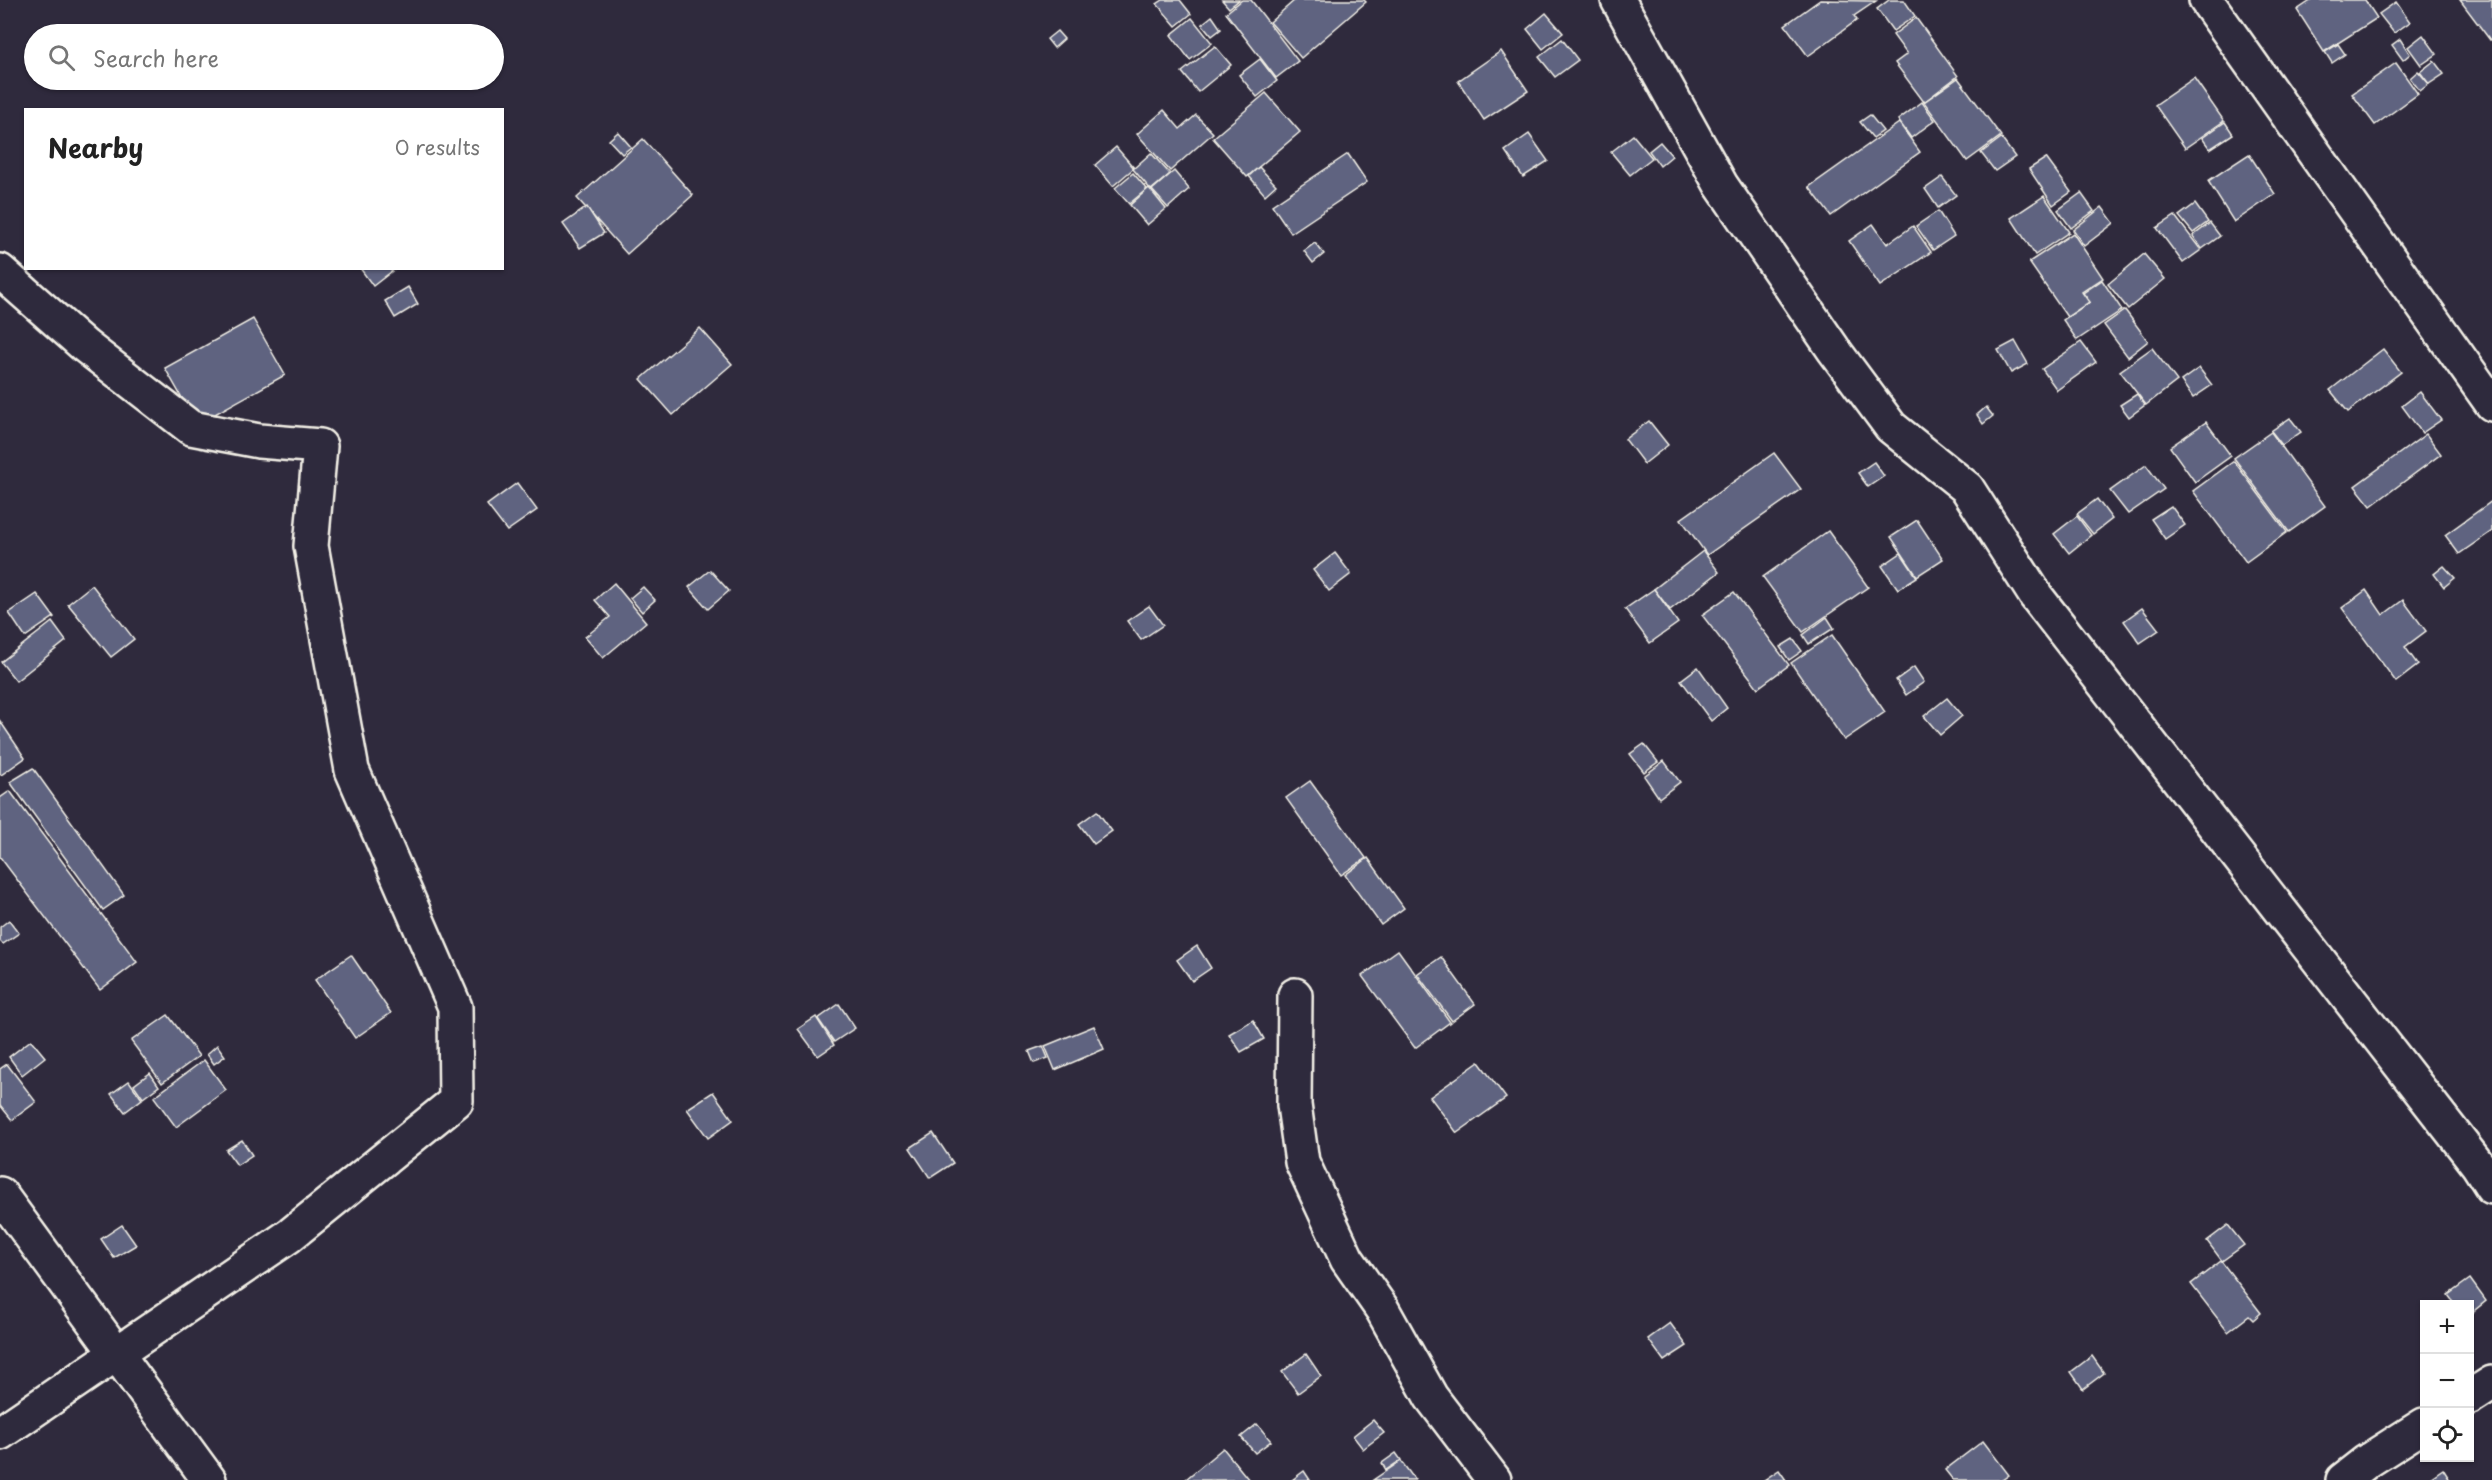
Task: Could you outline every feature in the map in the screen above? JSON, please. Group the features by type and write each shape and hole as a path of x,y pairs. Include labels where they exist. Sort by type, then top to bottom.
{"street":[{"path":"1618,0 1721,186 1834,350 1891,427 1966,488 2036,596 2478,1165 2492,1187"},
{"path":"2206,0 2492,404"},
{"path":"0,1433 289,1236 456,1101 455,1007 352,770 311,546 320,446 259,441 191,428 85,346 1,274"},
{"path":"1295,995 1294,1105 1302,1162 1347,1259 1382,1310 1431,1398 1494,1480"},
{"path":"0,1194 209,1480"},
{"path":"2474,1394 2492,1383"},
{"path":"2343,1480 2366,1462 2420,1428"}],"building":[{"path":"1163,0 1180,0 1191,14 1176,26 1157,4"},
{"path":"1222,0 1239,0 1229,8"},
{"path":"1242,0 1251,0 1298,61 1276,78 1226,13"},
{"path":"1295,0 1364,0 1366,2 1301,58 1270,22"},
{"path":"1820,0 1876,1 1854,16 1857,20 1808,56 1785,25"},
{"path":"1889,0 1904,0 1915,16 1893,31 1877,9"},
{"path":"2312,0 2365,0 2377,18 2324,52 2297,10"},
{"path":"2460,0 2492,0 2492,39 2490,40"},
{"path":"2396,2 2410,22 2394,33 2379,14"},
{"path":"1546,13 1563,33 1543,49 1527,29"},
{"path":"1212,16 1221,29 1212,36 1202,24"},
{"path":"1192,18 1212,43 1190,60 1171,35"},
{"path":"1916,18 1958,76 1924,102 1895,63 1907,54 1893,35"},
{"path":"1057,31 1064,39 1054,48 1047,39"},
{"path":"2423,35 2437,54 2421,65 2408,47"},
{"path":"1562,39 1578,60 1555,77 1539,57"},
{"path":"2400,39 2410,54 2403,60 2392,45"},
{"path":"2338,44 2345,54 2332,63 2325,52"},
{"path":"1215,46 1231,65 1198,92 1182,72"},
{"path":"1501,51 1528,91 1484,120 1458,81"},
{"path":"1260,59 1277,81 1257,97 1239,75"},
{"path":"2434,61 2444,74 2429,84 2420,72"},
{"path":"2396,63 2418,94 2375,125 2352,94"},
{"path":"2418,71 2429,84 2420,91 2410,78"},
{"path":"1958,78 2001,136 1967,161 1924,102"},
{"path":"2194,78 2224,121 2185,148 2155,105"},
{"path":"1266,93 1300,132 1247,177 1213,138"},
{"path":"1922,102 1935,120 1911,138 1898,120"},
{"path":"1164,110 1180,129 1196,115 1213,133 1170,171 1137,134"},
{"path":"1870,115 1883,131 1873,138 1860,122"},
{"path":"2225,122 2233,134 2210,149 2202,138"},
{"path":"1899,123 1920,152 1831,216 1809,187"},
{"path":"618,132 631,147 622,154 609,140"},
{"path":"1529,134 1548,161 1523,177 1505,151"},
{"path":"1633,135 1652,158 1630,175 1611,152"},
{"path":"2001,138 2015,157 1995,171 1981,153"},
{"path":"643,139 693,195 627,254 577,198"},
{"path":"1660,142 1672,156 1660,166 1649,151"},
{"path":"1116,147 1134,168 1113,186 1095,165"},
{"path":"1151,153 1170,174 1151,190 1133,169"},
{"path":"1348,154 1367,182 1291,233 1272,205"},
{"path":"2249,154 2275,194 2234,222 2208,181"},
{"path":"2046,158 2071,192 2053,205 2029,169"},
{"path":"1259,167 1276,185 1265,195 1249,176"},
{"path":"1174,171 1189,189 1168,208 1152,190"},
{"path":"1133,173 1147,189 1129,204 1115,188"},
{"path":"1942,177 1956,195 1938,208 1925,189"},
{"path":"1149,188 1166,209 1147,225 1130,205"},
{"path":"2081,193 2094,211 2071,228 2058,210"},
{"path":"2044,196 2069,232 2035,255 2011,218"},
{"path":"2195,204 2208,222 2193,233 2179,216"},
{"path":"587,207 604,233 580,248 563,224"},
{"path":"2102,207 2114,223 2084,246 2073,230"},
{"path":"1938,211 1954,236 1933,250 1916,226"},
{"path":"2175,216 2201,250 2183,263 2157,228"},
{"path":"2210,223 2220,236 2202,249 2193,236"},
{"path":"1873,224 1887,244 1913,226 1931,252 1880,286 1849,241"},
{"path":"2073,233 2103,278 2082,292 2089,302 2067,317 2029,262"},
{"path":"1315,243 1324,254 1313,263 1304,251"},
{"path":"2144,254 2165,279 2128,309 2108,284"},
{"path":"361,270 393,270 373,286"},
{"path":"2102,280 2122,310 2077,340 2063,320 2090,302 2083,293"},
{"path":"408,287 418,304 395,318 385,301"},
{"path":"2125,310 2148,341 2128,357 2104,325"},
{"path":"253,319 285,375 197,424 165,368"},
{"path":"700,328 732,364 673,415 641,379"},
{"path":"2015,341 2028,364 2011,373 1998,350"},
{"path":"2081,342 2096,362 2057,390 2042,369"},
{"path":"2152,348 2177,381 2146,405 2120,371"},
{"path":"2383,349 2401,372 2348,412 2330,390"},
{"path":"2199,368 2212,385 2193,398 2181,381"},
{"path":"2420,392 2441,420 2422,433 2402,406"},
{"path":"2137,394 2145,405 2129,417 2120,405"},
{"path":"1986,407 1993,416 1983,424 1977,415"},
{"path":"2290,418 2301,432 2282,445 2271,431"},
{"path":"1649,421 1668,445 1644,464 1625,439"},
{"path":"2206,422 2231,456 2195,482 2170,447"},
{"path":"2271,432 2325,506 2289,532 2234,458"},
{"path":"2426,434 2441,454 2371,506 2355,486"},
{"path":"1774,453 1801,489 1707,555 1681,519"},
{"path":"2234,461 2287,532 2246,562 2193,491"},
{"path":"1874,462 1884,476 1868,487 1858,473"},
{"path":"2146,465 2164,489 2128,514 2110,491"},
{"path":"517,483 537,510 507,531 487,505"},
{"path":"2097,499 2112,519 2093,534 2077,514"},
{"path":"2492,501 2492,531 2459,554 2445,535"},
{"path":"2171,506 2185,525 2165,539 2151,519"},
{"path":"2077,516 2091,535 2069,553 2054,534"},
{"path":"1917,520 1943,559 1917,576 1891,537"},
{"path":"1828,531 1868,587 1803,632 1763,577"},
{"path":"1703,551 1719,572 1670,610 1654,589"},
{"path":"1335,553 1351,574 1329,591 1313,570"},
{"path":"1901,553 1917,577 1898,589 1882,566"},
{"path":"2444,566 2455,578 2444,587 2434,574"},
{"path":"710,570 729,591 708,609 689,587"},
{"path":"614,583 646,622 603,658 585,637 610,617 595,600"},
{"path":"92,585 134,639 111,657 68,604"},
{"path":"643,587 655,600 642,612 630,598"},
{"path":"1654,589 1678,623 1650,643 1625,609"},
{"path":"2366,590 2383,615 2403,600 2426,631 2405,647 2418,665 2396,682 2342,608"},
{"path":"1734,592 1789,665 1758,688 1702,615"},
{"path":"37,594 54,617 25,637 9,613"},
{"path":"1149,606 1163,625 1141,640 1127,621"},
{"path":"2142,608 2159,630 2140,643 2124,621"},
{"path":"1827,617 1834,628 1809,644 1803,635"},
{"path":"52,622 66,641 16,681 1,662"},
{"path":"1832,635 1885,712 1844,740 1791,663"},
{"path":"1793,639 1802,651 1789,660 1780,647"},
{"path":"1698,667 1727,708 1711,721 1681,680"},
{"path":"1914,667 1924,682 1906,695 1896,680"},
{"path":"1947,698 1962,716 1940,735 1924,716"},
{"path":"0,721 25,758 1,775 0,774"},
{"path":"1644,744 1658,762 1644,772 1630,754"},
{"path":"1664,761 1680,782 1659,798 1644,776"},
{"path":"33,768 124,895 103,910 10,782"},
{"path":"1310,781 1366,858 1341,875 1286,798"},
{"path":"10,791 137,962 100,990 0,857 0,798"},
{"path":"1097,811 1112,831 1094,844 1079,824"},
{"path":"1368,858 1404,908 1381,925 1345,875"},
{"path":"9,920 19,933 3,944 0,941 0,927"},
{"path":"1197,946 1211,968 1192,981 1177,960"},
{"path":"1398,950 1450,1022 1415,1048 1362,976"},
{"path":"351,955 391,1013 355,1038 315,980"},
{"path":"1441,957 1475,1004 1452,1021 1417,974"},
{"path":"839,1004 855,1028 834,1042 818,1019"},
{"path":"168,1015 199,1056 162,1083 131,1041"},
{"path":"816,1017 834,1045 818,1056 798,1029"},
{"path":"1253,1020 1264,1039 1241,1052 1229,1034"},
{"path":"1094,1026 1104,1049 1055,1070 1045,1046"},
{"path":"31,1040 45,1057 22,1075 9,1057"},
{"path":"217,1045 225,1056 214,1064 207,1054"},
{"path":"1043,1046 1048,1058 1034,1063 1029,1051"},
{"path":"204,1060 226,1090 176,1127 154,1097"},
{"path":"1479,1062 1506,1098 1457,1133 1430,1097"},
{"path":"7,1064 36,1102 12,1120 0,1105 0,1069"},
{"path":"150,1073 159,1086 143,1098 134,1085"},
{"path":"129,1081 142,1099 125,1112 111,1094"},
{"path":"713,1092 733,1120 708,1138 687,1109"},
{"path":"933,1133 953,1163 930,1178 910,1148"},
{"path":"242,1140 252,1155 237,1165 226,1150"},
{"path":"122,1225 136,1245 114,1258 101,1239"},
{"path":"2228,1225 2244,1245 2222,1261 2207,1241"},
{"path":"2221,1261 2261,1313 2253,1320 2249,1316 2228,1332 2191,1284"},
{"path":"2470,1279 2486,1301 2474,1311 2474,1300 2452,1300 2448,1295"},
{"path":"1670,1323 1687,1346 1664,1361 1648,1339"},
{"path":"1306,1354 1321,1376 1298,1393 1282,1372"},
{"path":"2092,1356 2104,1373 2083,1389 2071,1372"},
{"path":"1373,1420 1384,1433 1363,1449 1353,1436"},
{"path":"1257,1424 1271,1441 1255,1453 1241,1437"},
{"path":"1983,1441 2009,1475 2002,1480 1953,1480 1945,1470"},
{"path":"1223,1448 1249,1480 1186,1479"},
{"path":"1396,1453 1401,1460 1386,1470 1382,1463"},
{"path":"1401,1461 1415,1480 1373,1480"},
{"path":"2443,1469 2450,1480 2427,1480"},
{"path":"1779,1470 1786,1480 1764,1480"},
{"path":"1304,1471 1310,1480 1292,1480"}]}
